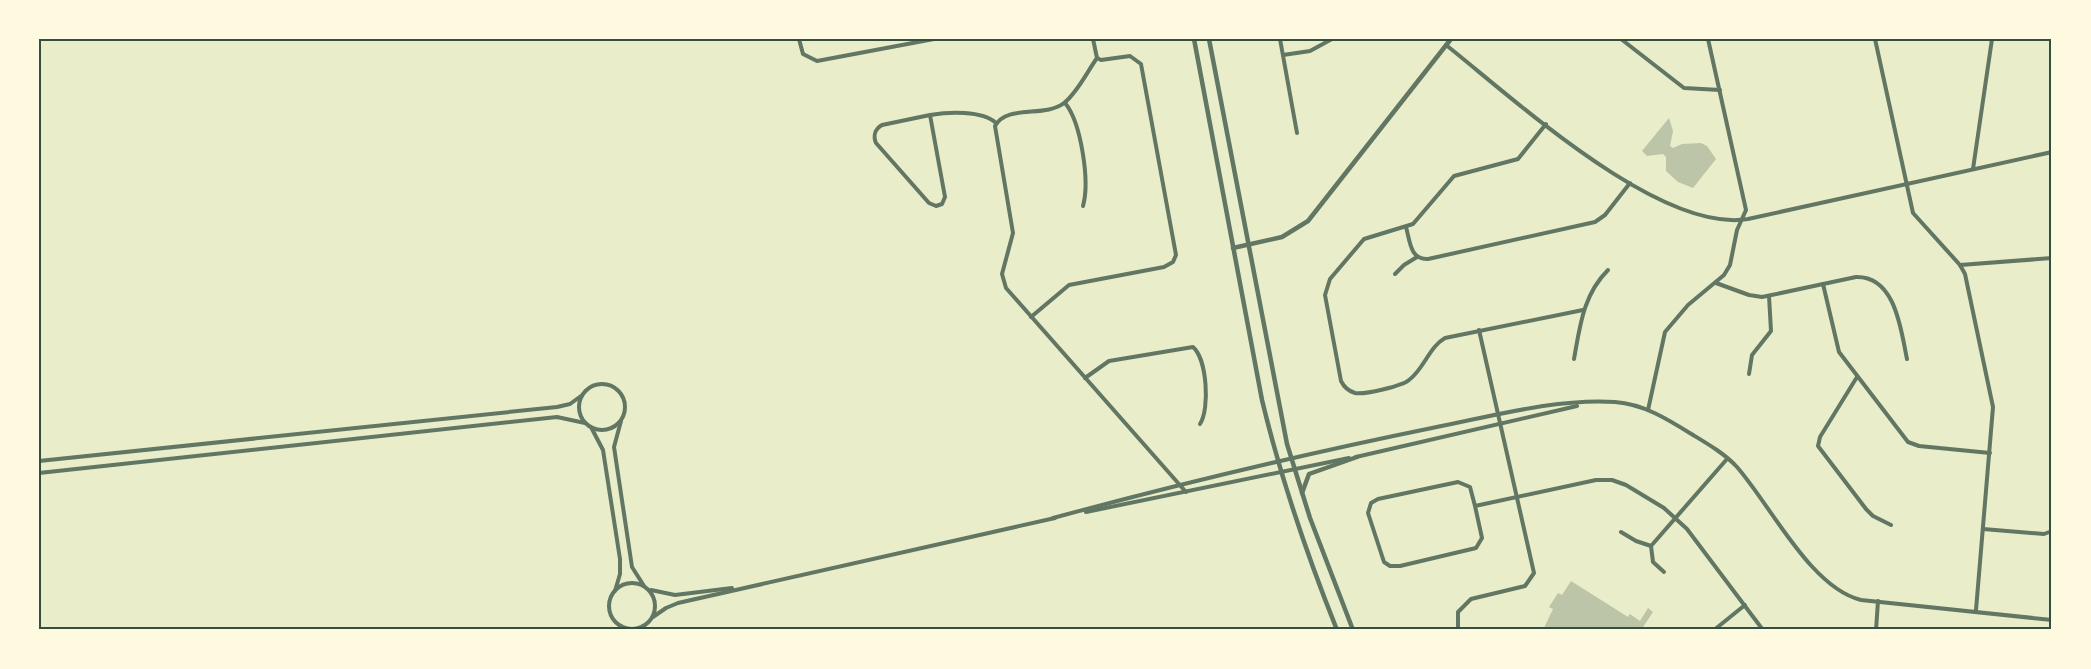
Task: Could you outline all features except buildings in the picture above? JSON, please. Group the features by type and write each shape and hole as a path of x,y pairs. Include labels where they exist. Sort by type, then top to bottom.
{"street":[{"path":"799,39 805,56 820,60 934,39"},
{"path":"1093,39 1096,58 1065,103 1005,116 996,123 994,134 1013,233 1002,279 1006,288 1186,492"},
{"path":"1194,39 1262,400 1280,472 1297,525 1337,630"},
{"path":"1209,39 1273,379 1291,457 1302,494 1353,630"},
{"path":"1280,39 1297,133"},
{"path":"1283,55 1321,48 1332,39"},
{"path":"1233,248 1288,234 1308,221 1451,39"},
{"path":"1621,39 1684,88 1720,90"},
{"path":"1648,410 1665,332 1692,301 1716,283 1730,265 1746,210 1708,39"},
{"path":"1875,39 1916,218 1959,265 1970,290 1992,395 1976,610"},
{"path":"1973,169 1992,39"},
{"path":"1446,45 1583,153 1649,194 1700,215 1719,220 1742,220 2052,152"},
{"path":"1031,316 1069,285 1164,267 1173,262 1176,255 1141,64 1130,56 1101,60 1096,58"},
{"path":"1065,103 1074,117 1086,182 1083,206"},
{"path":"930,116 945,197 942,204 936,206 929,203 878,146 874,138 876,130 882,125 930,116 946,113 992,119 996,123"},
{"path":"1546,124 1515,161 1451,177 1416,222 1364,239 1326,287 1325,299 1343,384 1348,390 1360,393 1405,383 1414,376 1441,340 1479,330 1583,310"},
{"path":"1395,274 1404,264 1417,257 1428,259 1595,222 1602,218 1630,183"},
{"path":"1406,227 1412,250 1417,257"},
{"path":"1959,265 2052,258"},
{"path":"1574,359 1583,310 1596,282 1608,270"},
{"path":"1716,283 1749,296 1769,296 1860,276 1876,284 1895,306 1907,359"},
{"path":"1823,284 1836,344 1857,377 1911,444 1989,453"},
{"path":"1749,374 1752,355 1771,331 1769,296"},
{"path":"1458,630 1458,612 1467,601 1525,586 1533,575 1518,497 1479,330"},
{"path":"1085,378 1109,361 1193,347 1199,355 1207,399 1206,411 1200,424"},
{"path":"1857,377 1820,436 1818,446 1866,509 1873,516 1891,525"},
{"path":"39,461 557,406 570,404 594,385 612,386 621,393 625,405 614,447 632,567 656,602 647,630"},
{"path":"581,396 578,409 603,450 620,559 620,574 610,600 609,611 613,620 623,628 637,629 672,605 751,586 1053,518 1357,456 1586,404"},
{"path":"1053,518 1178,484 1278,462 1291,457 1498,415 1553,406 1614,402 1648,410 1689,433 1727,459 1824,581 1847,596 2052,620"},
{"path":"39,473 557,417 585,423"},
{"path":"592,429 610,429 621,422"},
{"path":"1302,494 1309,474 1357,456"},
{"path":"1664,572 1653,562 1651,546 1727,459"},
{"path":"1475,506 1596,480 1612,480 1633,488 1676,517 1763,630"},
{"path":"1458,482 1470,487 1475,506 1482,538 1476,548 1395,567 1384,561 1368,513 1371,503 1378,499 1458,482"},
{"path":"1983,529 2044,534 2052,531"},
{"path":"1621,532 1636,542 1651,546"},
{"path":"615,591 628,583 673,595 751,586"},
{"path":"1876,630 1878,601"},
{"path":"1714,630 1745,606"}]}
